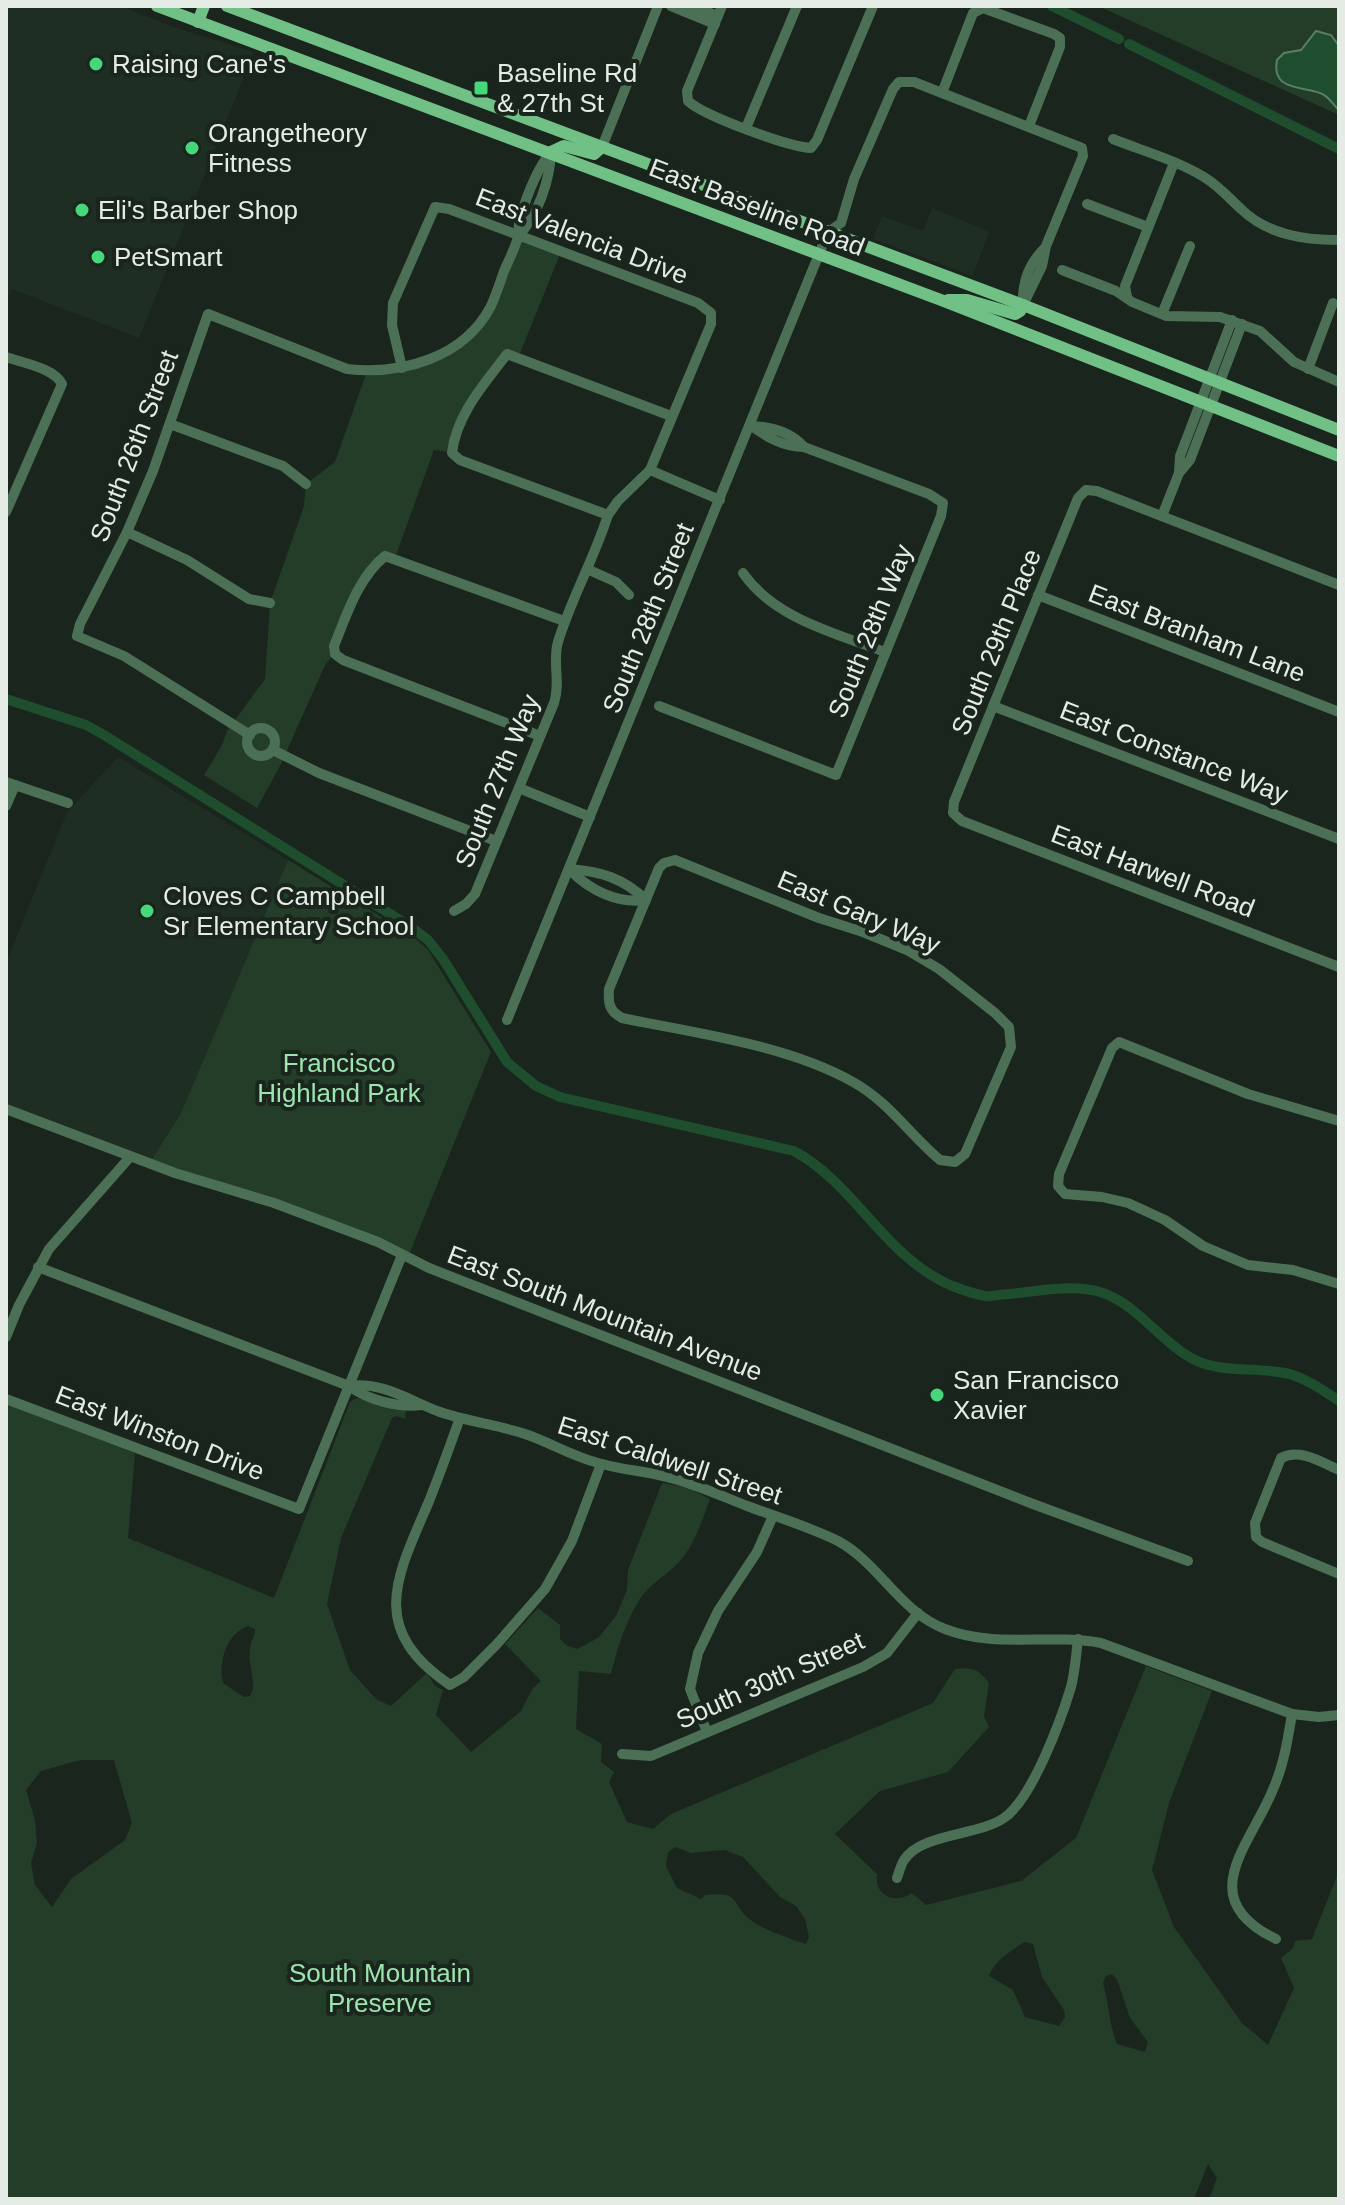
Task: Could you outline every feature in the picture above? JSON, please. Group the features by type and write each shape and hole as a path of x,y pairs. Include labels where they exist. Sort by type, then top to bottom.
{"main road":[{"name":"East Baseline Road","path":"157,6 941,300 1339,456"},
{"path":"198,22 204,6"},
{"name":"East Baseline Road","path":"227,6 1023,305 1339,430"},
{"path":"372,85 381,64"},
{"path":"533,121 546,136 551,152 564,146 594,154 602,147 607,165 616,177"},
{"path":"941,300 967,300 1009,313 1020,311 1023,305"}],"street":[{"path":"602,147 658,6"},
{"path":"671,6 718,15 687,91 688,101 696,109 799,147 811,148 873,6"},
{"path":"746,128 797,6"},
{"path":"1023,305 1023,286 1035,269 1033,259 1046,246 1083,156 1082,148 942,93 977,9 983,8 1060,38 1060,47 1029,126"},
{"name":"South 28th Street","path":"507,1020 828,232 841,223 854,179 893,89 905,80 942,93"},
{"path":"1113,139 1205,178 1226,192 1243,211 1271,229 1297,238 1339,240"},
{"path":"402,368 443,354 474,329 491,305 518,236 530,224 550,170 551,152"},
{"path":"1127,297 1125,286 1174,163"},
{"path":"1087,204 1148,227"},
{"name":"East Valencia Drive","path":"402,368 392,325 393,303 427,219 435,207 449,209 698,303 711,313"},
{"path":"1162,314 1190,246"},
{"path":"1062,270 1162,314 1220,317 1260,331 1294,362 1339,382"},
{"path":"1308,369 1333,303"},
{"name":"South 27th Way","path":"454,911 475,894 557,693 557,646 564,621 608,515 650,470 711,324 711,313"},
{"name":"South 26th Street","path":"250,735 124,656 77,636 80,624 127,532 170,424 208,314 347,369 402,368"},
{"path":"1237,322 1191,445 1180,456 1179,473 1162,516 1339,585"},
{"path":"608,515 460,460 452,453 453,444 468,407 507,354 671,416"},
{"path":"6,357 51,373 62,384 6,512"},
{"path":"170,424 283,466 306,484"},
{"name":"South 28th Way","path":"659,706 836,775 941,516 943,503 929,494 804,447 791,447 750,425"},
{"path":"650,470 720,500"},
{"name":"South 29th Place","path":"953,813 954,802 1078,498 1086,490 1097,491 1162,516"},
{"path":"127,532 187,560 249,599 270,603"},
{"path":"540,736 343,660 335,654 334,646 355,594 377,562 385,556 564,621"},
{"path":"587,569 616,582 629,595"},
{"path":"743,573 763,598 780,609 885,652"},
{"name":"East Branham Lane","path":"1038,595 1339,712"},
{"name":"East Constance Way","path":"993,706 1339,839"},
{"path":"258,729 270,731 275,742 273,750 261,756 253,753 247,745 250,735 258,729"},
{"path":"273,750 319,773 496,841"},
{"path":"6,806 10,783 68,803"},
{"path":"519,788 590,817"},
{"name":"East Harwell Road","path":"953,813 962,821 1339,967"},
{"name":"East Gary Way","path":"668,861 683,862 907,950 939,969 995,1013 1009,1027 1011,1047 965,1154 955,1162 940,1160 889,1108 843,1077 800,1059 614,1014 610,1007 609,989 646,900 659,868 668,861"},
{"path":"569,869 610,875 633,888 646,900"},
{"path":"569,869 580,880 604,894 631,902 646,900"},
{"path":"604,894 610,875"},
{"path":"1339,1121 1248,1094 1119,1042 1112,1048 1106,1062 1059,1174 1058,1186 1065,1194 1128,1203 1165,1220 1225,1257 1248,1265 1308,1274 1339,1284"},
{"name":"East South Mountain Avenue","path":"6,1109 130,1157 193,1179 250,1194 378,1242 442,1273 1033,1504 1188,1561"},
{"path":"6,1337 49,1249 130,1157"},
{"path":"349,1386 402,1255"},
{"name":"East Caldwell Street","path":"38,1267 349,1386 364,1384 398,1399 407,1407 422,1405 525,1434 601,1464 669,1477 837,1540 857,1553 918,1613 941,1628 966,1637 983,1640 1078,1639 1101,1643 1292,1714 1319,1717 1339,1715"},
{"name":"East Winston Drive","path":"6,1399 299,1509 349,1386"},
{"path":"460,1418 397,1581 394,1602 398,1622 412,1650 450,1685 475,1666 545,1589 572,1541 601,1464"},
{"path":"1339,1470 1299,1454 1291,1453 1281,1458 1255,1523 1256,1537 1262,1542 1339,1574"},
{"path":"707,1732 690,1689 698,1653 718,1611 757,1552 773,1516"},
{"name":"South 30th Street","path":"622,1754 651,1756 863,1667 887,1653 918,1613"},
{"path":"897,1878 903,1860 914,1849 989,1826 1006,1817 1024,1798 1033,1783 1070,1689 1078,1639"},
{"path":"1276,1939 1256,1929 1244,1918 1237,1908 1232,1880 1243,1843 1274,1788 1292,1714"}],"shaded area":[{"path":"6,6 120,6 254,52 139,338 12,289 6,300"},
{"path":"1316,31 1331,35 1339,46 1339,110 1323,94 1289,85 1278,77 1277,60 1284,53 1301,50"},
{"path":"932,208 989,231 973,276 873,239 882,216 923,231"},
{"name":"Cloves C Campbell Sr Elementary School","path":"118,757 288,860 181,1113 149,1164 6,1109 6,963 67,812"}],"green space":[{"path":"1098,6 1339,6 1339,115"},
{"path":"518,236 561,252 518,358 507,355 477,393 452,453 434,450 395,558 385,556 355,594 335,654 326,663 280,766 257,808 204,775 227,731 265,679 270,603 304,506 306,484 335,462 367,371 443,354 483,318"},
{"name":"Francisco Highland Park","path":"288,860 414,937 428,950 491,1052 408,1257 378,1242 149,1164 181,1113"},
{"name":"South Mountain Preserve","path":"357,1398 406,1411 405,1419 392,1418 341,1538 327,1604 350,1670 376,1699 391,1706 427,1673 435,1686 443,1690 436,1715 471,1752 521,1711 533,1688 541,1681 505,1644 538,1608 560,1625 560,1639 566,1645 577,1649 598,1638 616,1616 627,1590 628,1570 662,1483 686,1487 710,1499 686,1554 640,1599 622,1635 611,1674 579,1671 576,1729 602,1744 601,1762 614,1772 609,1782 627,1822 653,1829 671,1814 933,1703 955,1669 971,1669 989,1683 984,1716 989,1727 948,1772 880,1791 835,1834 877,1874 882,1893 899,1898 912,1893 926,1905 1021,1881 1076,1838 1146,1666 1212,1691 1169,1803 1152,1870 1174,1927 1242,2023 1268,2045 1294,1988 1281,1958 1293,1948 1295,1941 1312,1939 1339,1871 1339,2199 1209,2199 1217,2178 1208,2164 1194,2199 6,2199 6,1404 135,1453 128,1538 274,1598 350,1402","holes":["248,1626 255,1629 249,1654 252,1691 250,1696 244,1697 223,1683 222,1675 225,1650 240,1630","80,1760 114,1760 132,1823 125,1840 71,1879 52,1907 35,1885 31,1863 37,1843 35,1820 26,1790 41,1771","675,1847 691,1853 725,1850 743,1857 780,1897 796,1906 805,1919 809,1937 806,1944 758,1925 745,1915 731,1897 717,1894 705,1895 701,1899 677,1888 666,1866 668,1852","1024,1942 1033,1944 1042,1977 1064,2010 1065,2017 1059,2026 1025,2017 1013,1990 989,1976 999,1961","1112,1974 1117,1979 1130,2018 1148,2042 1145,2052 1117,2044 1103,1983 1106,1976"]}],"waterway":[{"path":"1052,6 1119,39"},
{"path":"1129,44 1339,149"},
{"path":"6,699 86,725 104,735 411,927 428,940 443,959 507,1062 536,1086 560,1097 794,1151 835,1182 906,1256 950,1285 988,1296 1067,1288 1100,1292 1126,1305 1171,1344 1195,1360 1216,1367 1292,1375 1339,1401"}],"place":[{"name":"Raising Cane's","path":"96,64"},
{"name":"Baseline Rd & 27th St","path":"481,88"},
{"name":"Orangetheory Fitness","path":"192,148"},
{"name":"Eli's Barber Shop","path":"82,210"},
{"name":"PetSmart","path":"98,257"},
{"name":"Cloves C Campbell Sr Elementary School","path":"147,911"},
{"name":"San Francisco Xavier","path":"937,1395"}]}
